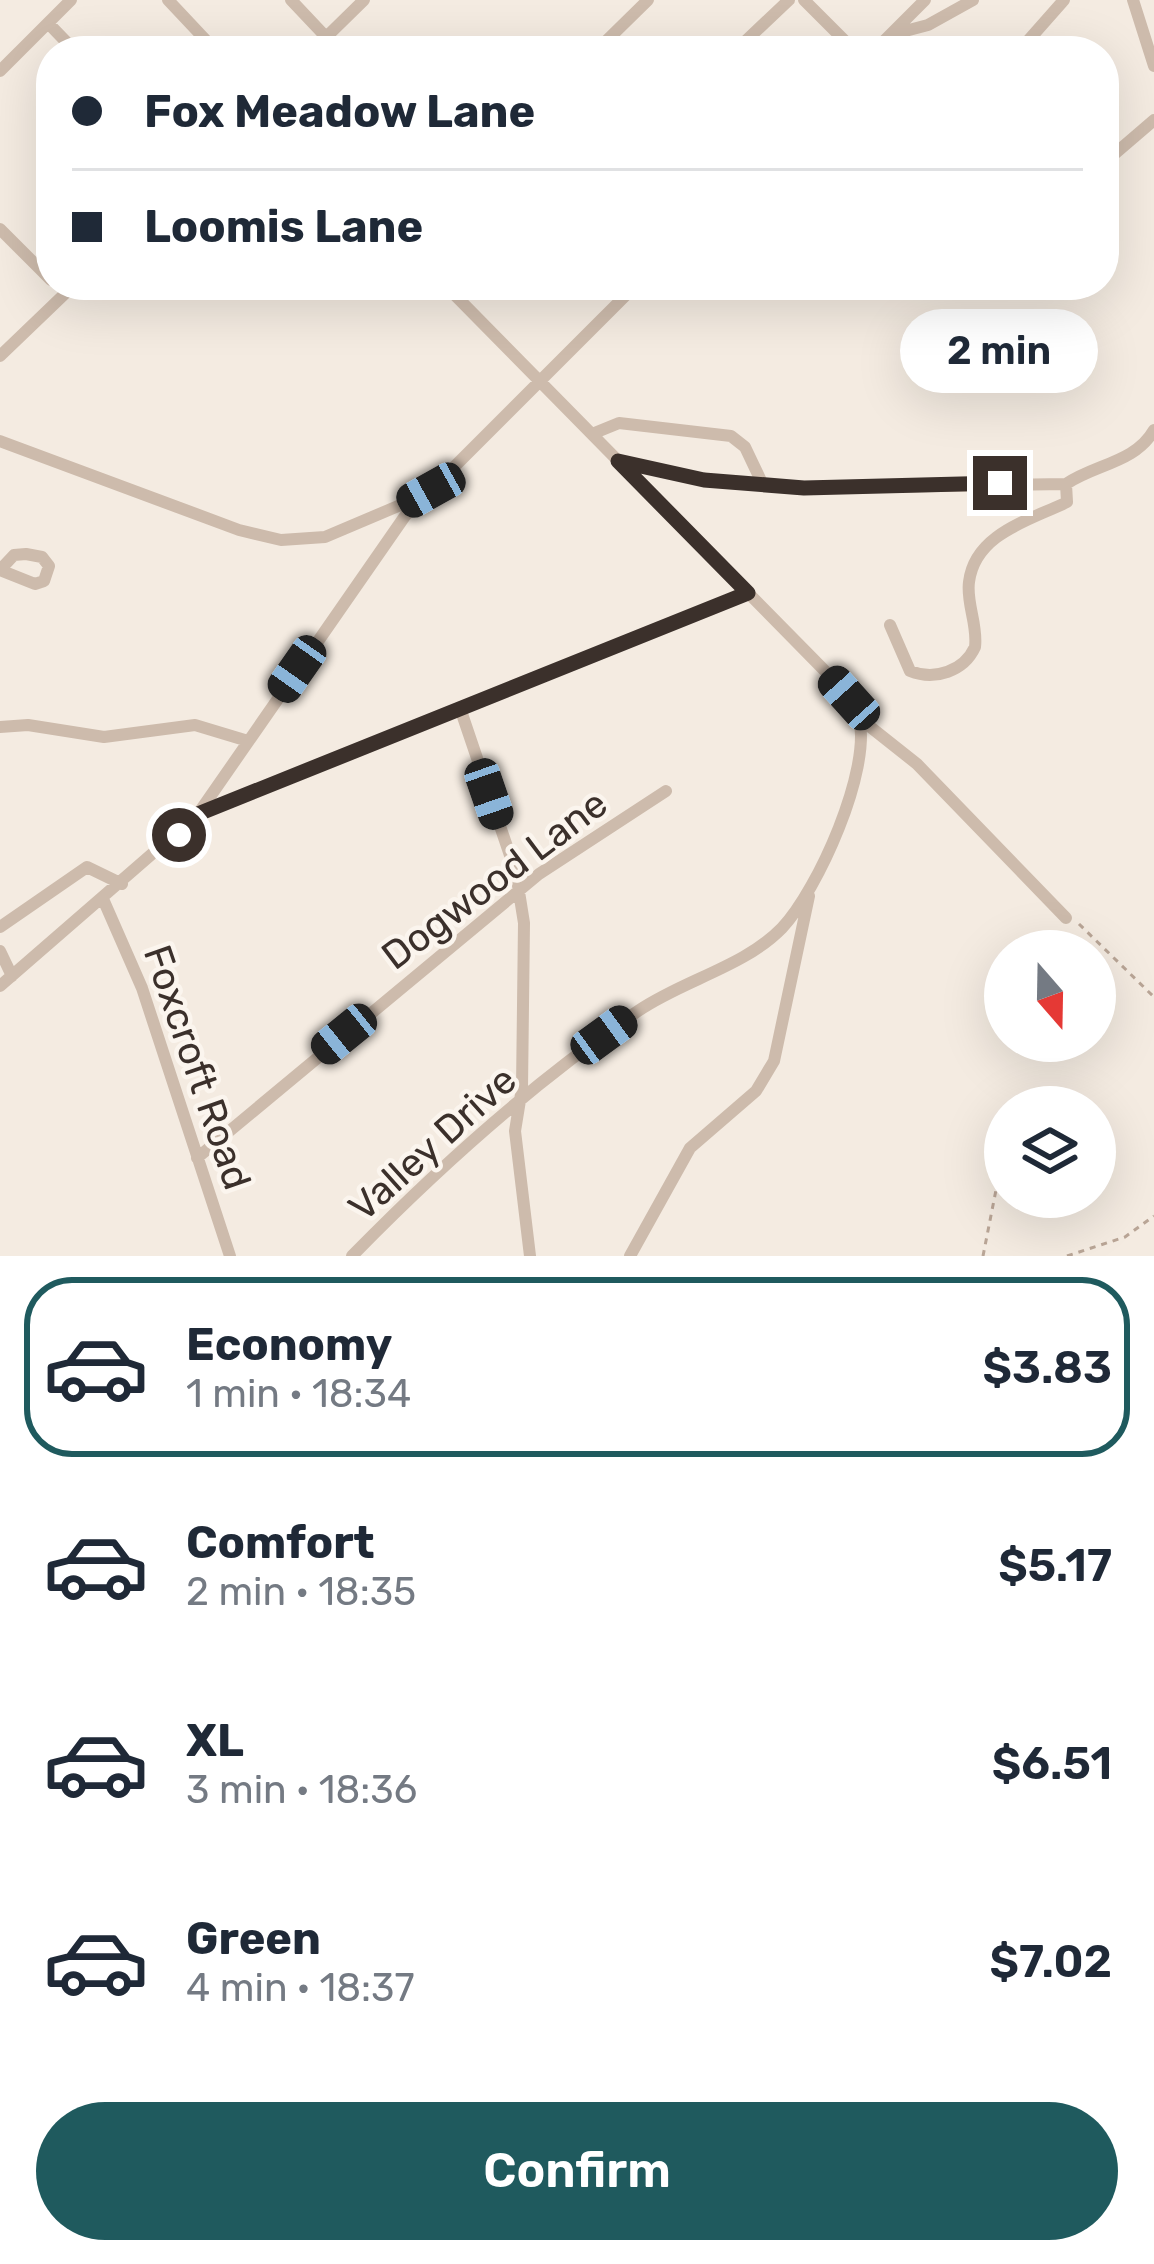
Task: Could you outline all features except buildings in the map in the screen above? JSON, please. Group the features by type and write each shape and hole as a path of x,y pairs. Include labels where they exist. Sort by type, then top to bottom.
{"street":[{"path":"0,71 69,0"},
{"path":"168,0 201,36"},
{"path":"291,0 325,36"},
{"path":"327,36 364,0"},
{"path":"611,36 648,0"},
{"path":"751,36 789,0"},
{"path":"804,0 840,36"},
{"path":"890,35 925,0"},
{"path":"890,35 928,25 973,0"},
{"path":"1032,36 1064,0"},
{"path":"1133,0 1154,67"},
{"path":"48,23 61,36"},
{"path":"1119,150 1154,120"},
{"path":"0,229 36,263"},
{"path":"0,356 49,300"},
{"path":"460,300 838,685 859,718 917,764 1066,918"},
{"path":"0,986 198,814 392,534 621,300"},
{"path":"592,434 619,423 731,436 745,446 764,485"},
{"path":"618,461 704,480 764,485 1066,484 1087,470 1132,455 1154,430"},
{"path":"0,441 239,530 281,540 326,537 431,490"},
{"path":"890,625 910,670 928,676 961,667 975,647 969,584 980,556 1016,524 1067,502 1066,484"},
{"path":"198,814 748,593"},
{"path":"460,708 519,890 524,968 515,1130 521,1220 530,1256"},
{"name":"Valley Drive","path":"352,1256 520,1102 640,1010 765,943 810,889 862,759 859,718"},
{"path":"0,727 28,725 104,737 195,725 248,741"},
{"name":"Dogwood Lane","path":"197,1158 519,890 598,832 666,791"},
{"path":"0,927 80,869 94,867 122,884"},
{"path":"630,1256 690,1148 756,1090 774,1061 810,889"},
{"name":"Foxcroft Road","path":"103,899 142,988 230,1256"},
{"path":"0,951 12,976"}],"path":[{"path":"1066,918 1097,938 1154,997"},
{"path":"1067,1256 1125,1237 1154,1216"},
{"path":"982,1256 990,1218"}],"route":[{"path":"179,835 198,814 343,753 720,609 748,593 618,461 732,484 902,488 1000,483"}]}
